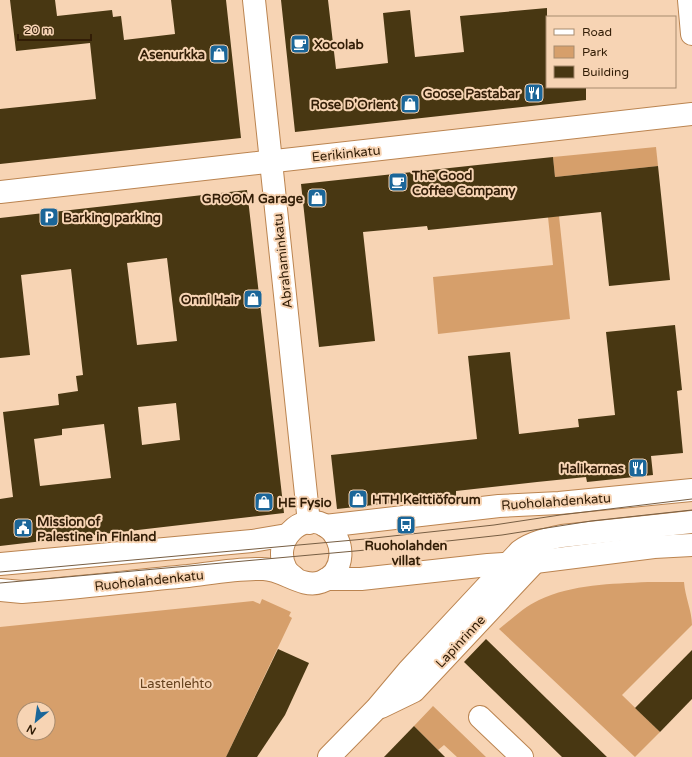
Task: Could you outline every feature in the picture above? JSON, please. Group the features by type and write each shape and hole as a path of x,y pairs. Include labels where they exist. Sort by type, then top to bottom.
{"street":[{"name":"Abrahaminkatu","path":"254,0 270,162 317,524"},
{"path":"689,0 692,34"},
{"name":"Eerikinkatu","path":"0,192 692,114"},
{"name":"Ruoholahdenkatu","path":"317,524 499,506 559,503 692,490"},
{"path":"507,564 520,551 543,540 594,532 692,522"},
{"path":"327,579 338,566 342,552 338,538 317,524 296,526 287,535 282,546 281,557 286,570 296,579 308,583 327,579 361,579 535,562 654,547 692,545"},
{"path":"0,564 252,541 287,535"},
{"name":"Lapinrinne","path":"376,709 414,691 535,562"},
{"name":"Lapinrinne","path":"329,757 376,709 408,670 507,564"},
{"name":"Ruoholahdenkatu","path":"0,590 22,592 265,569 296,579"},
{"path":"480,717 522,757"}],"green space":[{"path":"656,147 658,166 555,177 553,157"},
{"path":"559,216 570,319 438,334 433,277 553,265 548,217"},
{"path":"648,582 684,582 692,625 622,695 660,732 635,757 499,629 528,606 552,595 592,586"},
{"name":"Lastenlehto","path":"262,599 291,612 289,616 292,618 226,757 0,757 0,627 253,601 260,604"},
{"path":"433,706 486,757 457,757 444,745 438,750 414,726"}],"building":[{"path":"10,0 55,0 57,16 112,10 113,17 121,16 124,40 175,34 171,0 226,0 241,138 0,164 0,109 96,99 90,43 16,51"},
{"path":"281,0 328,0 336,69 388,63 383,13 410,10 415,57 464,52 460,16 547,8 546,88 586,88 586,100 295,132"},
{"path":"553,157 555,177 658,166 670,280 609,286 601,212 428,230 427,226 363,232 375,341 319,347 301,184"},
{"path":"247,190 284,513 0,546 0,499 13,497 3,412 59,405 58,394 78,391 76,376 83,375 71,269 21,275 30,355 0,358 0,218","holes":["167,258 177,341 137,345 127,263","176,403 180,440 142,445 138,407","104,424 111,478 40,486 34,439 62,435 62,429"]},
{"path":"675,325 682,390 677,391 683,453 651,456 653,475 587,482 586,477 537,482 456,491 456,496 337,509 331,455 477,439 468,356 510,352 519,434 579,427 578,419 615,415 606,332"},
{"path":"486,639 607,757 562,757 464,662"},
{"path":"278,649 309,663 285,715 257,757 226,757"},
{"path":"692,650 692,699 660,732 635,708"},
{"path":"414,726 445,757 384,757"}],"tram line":[{"path":"0,572 365,539 494,525 560,515 692,499"},
{"path":"0,583 366,550 502,535 591,521 692,510"}],"place":[{"name":"Xocolab","path":"300,44"},
{"name":"Asenurkka","path":"219,54"},
{"name":"Goose Pastabar","path":"534,93"},
{"name":"Rose D'Orient","path":"410,104"},
{"name":"The Good Coffee Company","path":"398,182"},
{"name":"GROOM Garage","path":"317,198"},
{"name":"Barking parking","path":"49,217"},
{"name":"Onni Hair","path":"253,299"},
{"name":"Halikarnas","path":"638,468"},
{"name":"HTH Keittiöforum","path":"358,499"},
{"name":"HE Fysio","path":"264,502"},
{"name":"Ruoholahden villat","path":"406,525"},
{"name":"Mission of Palestine in Finland","path":"23,528"}]}
